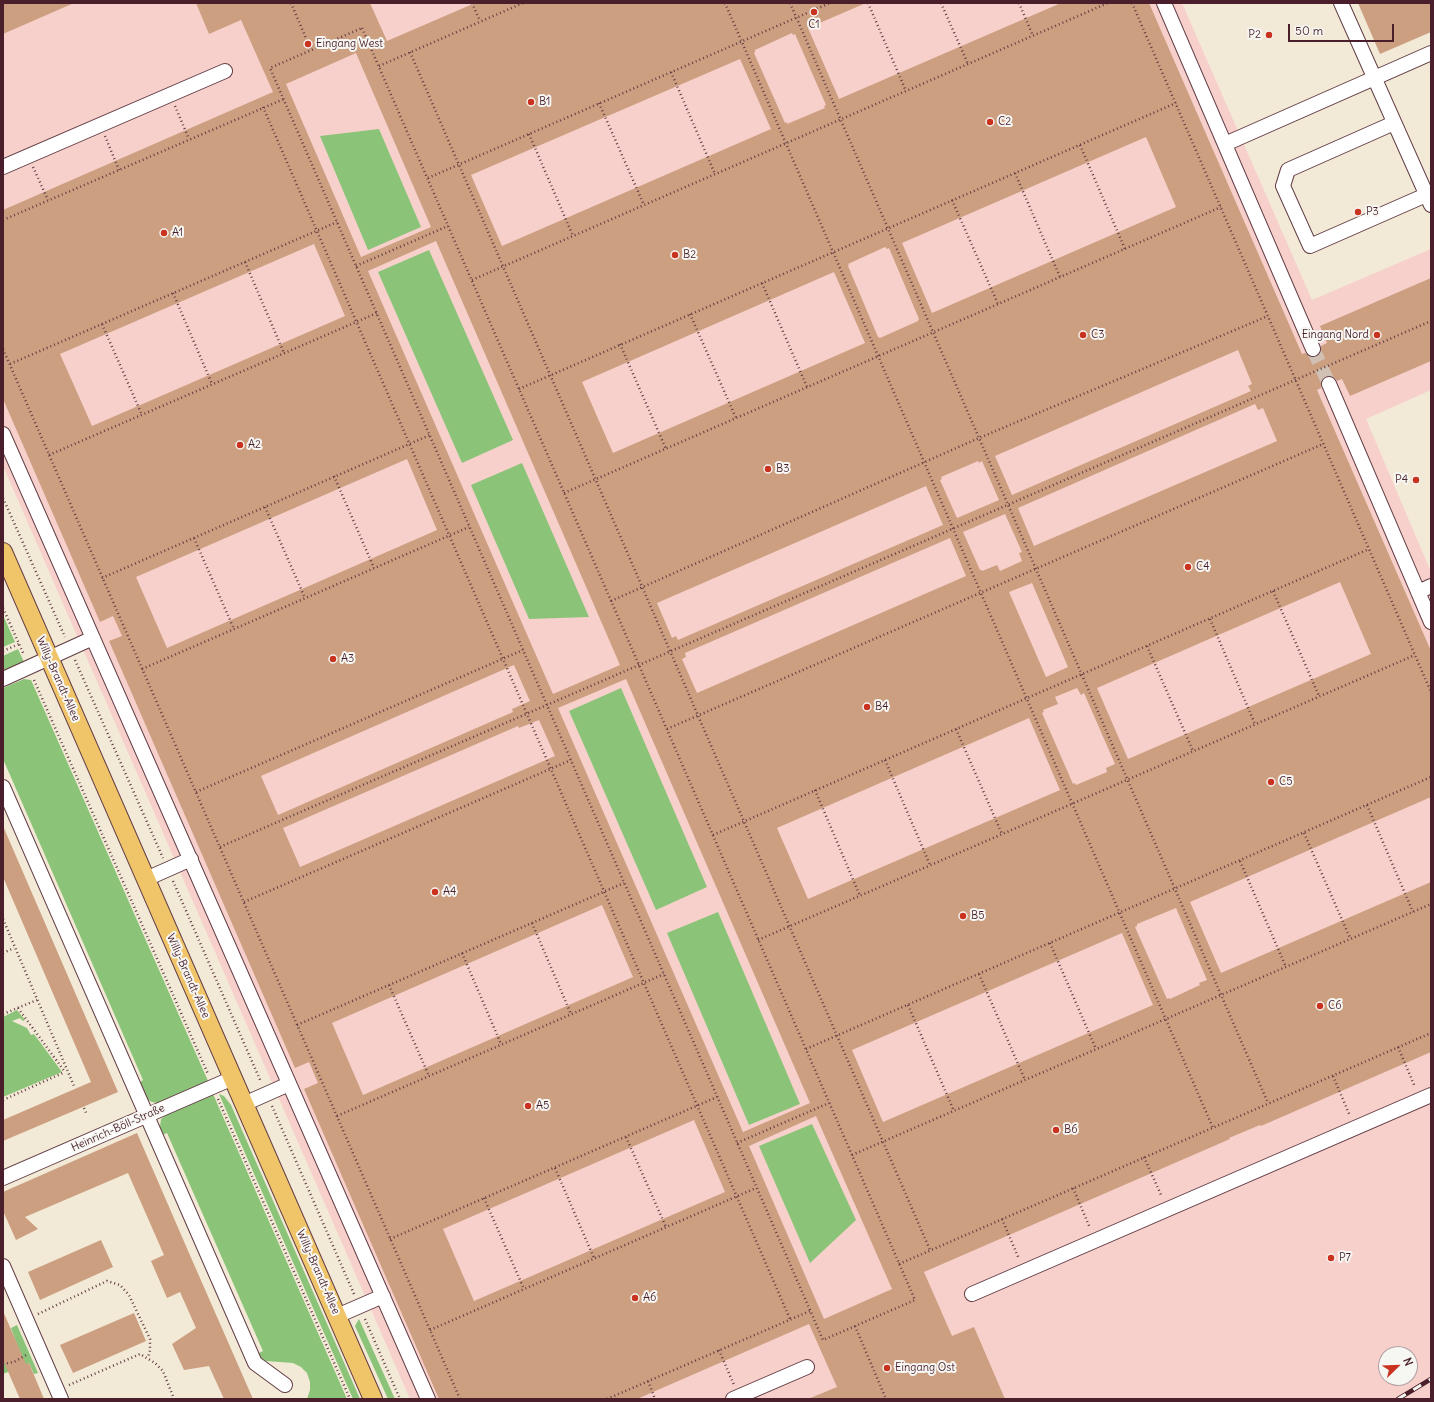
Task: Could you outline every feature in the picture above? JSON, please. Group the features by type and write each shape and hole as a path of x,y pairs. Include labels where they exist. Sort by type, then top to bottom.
{"main road":[{"name":"Willy-Brandt-Allee","path":"3,552 373,1399"}],"street":[{"path":"1164,3 1313,349"},
{"path":"1341,3 1374,78 1394,123 1428,200 1310,246 1284,186 1288,170 1394,123"},
{"path":"1225,144 1431,53"},
{"path":"3,167 225,71"},
{"path":"1329,384 1431,622"},
{"path":"3,434 428,1399"},
{"path":"1418,592 1431,586"},
{"path":"3,679 93,638"},
{"path":"3,787 255,1363 285,1386"},
{"path":"146,879 191,860"},
{"name":"Heinrich-Böll-Straße","path":"3,1178 233,1078"},
{"path":"244,1104 289,1084"},
{"path":"972,1294 1426,1097"},
{"path":"3,1266 62,1399"},
{"path":"337,1316 383,1296"},
{"path":"736,1398 807,1367"}],"path":[{"path":"291,3 311,50"},
{"path":"472,3 480,21"},
{"path":"379,66 523,3"},
{"path":"725,3 1213,1128"},
{"path":"790,3 1268,1104"},
{"path":"428,178 830,3"},
{"path":"868,3 906,91"},
{"path":"942,3 968,64"},
{"path":"1018,3 1033,36"},
{"path":"472,280 1108,3"},
{"path":"1132,3 1431,692"},
{"path":"362,28 379,66 915,1300 823,1340 270,68 362,28"},
{"path":"410,52 930,1250"},
{"path":"670,72 715,174"},
{"path":"170,95 189,139"},
{"path":"3,220 284,99"},
{"path":"599,103 644,205"},
{"path":"519,389 1176,103"},
{"path":"264,107 790,1319"},
{"path":"100,125 119,170"},
{"path":"529,134 573,236"},
{"path":"1080,145 1125,249"},
{"path":"28,156 48,200"},
{"path":"1015,173 1060,277"},
{"path":"952,200 998,304"},
{"path":"564,493 1221,207"},
{"path":"10,364 337,222"},
{"path":"356,266 448,226"},
{"path":"244,262 284,353"},
{"path":"762,283 807,387"},
{"path":"173,293 212,384"},
{"path":"49,455 377,313"},
{"path":"690,314 736,418"},
{"path":"611,601 979,438 1268,316"},
{"path":"220,847 1431,321"},
{"path":"102,324 142,415"},
{"path":"620,344 666,449"},
{"path":"3,349 460,1399"},
{"path":"102,578 430,435"},
{"path":"667,729 1323,444"},
{"path":"334,476 374,568"},
{"path":"3,498 400,1399"},
{"path":"265,507 305,598"},
{"path":"142,669 469,527"},
{"path":"194,538 234,629"},
{"path":"713,835 1369,549"},
{"path":"1273,591 1319,696"},
{"path":"3,608 350,1399"},
{"path":"1210,619 1255,724"},
{"path":"3,651 19,644"},
{"path":"1147,646 1193,751"},
{"path":"196,792 523,650"},
{"path":"758,940 1415,655"},
{"path":"956,729 1002,834"},
{"path":"244,902 571,760"},
{"path":"885,760 930,865"},
{"path":"806,1049 1431,777"},
{"path":"815,790 860,896"},
{"path":"1367,805 1413,912"},
{"path":"1304,832 1350,939"},
{"path":"1240,861 1286,967"},
{"path":"297,1025 624,883"},
{"path":"852,1155 1431,904"},
{"path":"3,919 14,948 74,1086"},
{"path":"532,923 571,1014"},
{"path":"1050,943 1096,1049"},
{"path":"3,953 14,948"},
{"path":"462,953 501,1044"},
{"path":"337,1116 664,974"},
{"path":"979,974 1025,1080"},
{"path":"389,985 429,1076"},
{"path":"3,1014 37,1000"},
{"path":"908,1005 954,1111"},
{"path":"18,1008 67,1072"},
{"path":"899,1264 1431,1033"},
{"path":"1398,1047 1426,1097"},
{"path":"3,1100 67,1072"},
{"path":"1333,1076 1355,1128"},
{"path":"390,1239 717,1097"},
{"path":"737,1143 829,1103"},
{"path":"84,1108 87,1115"},
{"path":"626,1136 666,1227"},
{"path":"1144,1157 1167,1210"},
{"path":"555,1168 594,1258"},
{"path":"430,1330 756,1188"},
{"path":"1073,1188 1096,1241"},
{"path":"484,1198 524,1289"},
{"path":"1002,1219 1024,1272"},
{"path":"36,1315 107,1281 120,1285 129,1295 150,1339 148,1358"},
{"path":"607,1399 810,1311"},
{"path":"855,1326 886,1399"},
{"path":"719,1350 736,1398"},
{"path":"3,1364 14,1362 32,1352"},
{"path":"67,1386 140,1354 155,1363 163,1371 174,1399"},
{"path":"648,1381 655,1399"}],"shaded area":[{"path":"3,3 1182,3 1312,300 1431,249 1431,390 1366,419 1431,572 1431,1399 410,1399 3,466"}],"green space":[{"path":"379,129 421,227 368,250 320,136"},
{"path":"429,250 513,440 462,463 378,272"},
{"path":"522,463 589,617 529,619 471,485"},
{"path":"3,615 15,642 3,647"},
{"path":"18,649 24,662 3,672 3,656"},
{"path":"24,679 31,680 208,1081 158,1103 146,1099 139,1083 143,1080 3,759 3,688"},
{"path":"621,688 707,887 656,910 569,711"},
{"path":"718,912 800,1104 749,1125 667,933"},
{"path":"17,1010 25,1020 23,1021 20,1018 12,1021 27,1028 31,1035 34,1034 62,1072 3,1097 3,1017"},
{"path":"213,1094 347,1399 307,1399 310,1390 310,1382 307,1373 301,1367 293,1363 266,1361 257,1354 263,1351 167,1133 162,1135 160,1127 161,1119 166,1115"},
{"path":"219,1094 224,1096 231,1105 360,1399 353,1399"},
{"path":"812,1124 856,1220 810,1263 759,1146"},
{"path":"359,1319 395,1399 388,1399 355,1326"},
{"path":"17,1325 38,1373 34,1374 29,1363 3,1374 3,1357 19,1350 11,1328"}],"building":[{"path":"3,3 74,3 3,34"},
{"path":"196,3 370,3 387,41 475,3 866,3 808,28 839,99 1061,3 1149,3 1302,354 1305,353 1312,357 1317,357 1321,350 1321,346 1327,343 1320,326 1431,278 1431,361 1350,396 1342,379 1337,381 1334,377 1330,376 1326,376 1322,379 1321,388 1317,390 1431,651 1431,797 1190,902 1221,973 1431,882 1431,1052 1261,1126 1260,1125 1229,1138 1230,1139 924,1272 952,1336 974,1327 1005,1399 808,1399 837,1387 809,1324 637,1399 439,1399 304,1089 318,1083 309,1062 295,1068 109,641 122,636 113,616 100,622 3,399 3,210 273,92 241,20 209,34","holes":["792,33 793,35 795,34 826,105 824,106 825,108 787,124 787,122 785,123 754,53 755,50","356,53 431,227 361,257 286,84","740,59 771,129 502,246 471,175","1146,137 1176,207 932,313 902,243","436,241 620,665 553,694 368,271","314,244 345,316 92,426 60,354","885,247 887,249 889,248 919,319 918,321 880,338 878,337 848,264","834,272 865,343 613,453 582,382","1238,350 1252,384 1248,386 1251,391 1012,495 995,456","1255,404 1258,410 1263,408 1277,441 1034,546 1018,508","407,459 437,530 167,648 136,577","978,461 979,463 982,461 999,500 957,518 940,480 942,479 941,477","926,486 943,525 678,640 676,636 672,638 657,603","1005,514 1022,552 1019,553 1022,561 1000,571 997,565 982,571 980,570 963,532","950,538 966,576 697,693 682,659 686,657 685,653","1340,582 1371,654 1128,759 1097,688","1032,583 1068,667 1046,677 1009,592","514,665 530,701 512,709 513,712 278,815 261,776","626,679 810,1103 743,1132 558,708","1077,688 1081,695 1084,693 1115,764 1106,768 1107,772 1076,785 1075,783 1073,784 1042,713 1044,712 1043,710 1058,704 1055,697","1029,718 1060,790 808,899 777,828","539,720 555,756 300,867 283,828 518,726 519,728","602,905 633,977 363,1095 332,1023","1176,908 1207,980 1199,983 1200,985 1167,999 1135,927 1137,924","1122,933 1153,1005 883,1122 852,1050","816,1116 892,1289 824,1319 749,1146","694,1120 725,1192 474,1301 443,1229"]},
{"path":"1358,3 1431,3 1431,32 1380,54"},
{"path":"3,826 118,1092 3,1141 3,1120 91,1082 3,877"},
{"path":"137,1133 253,1399 224,1399 209,1366 184,1370 172,1344 196,1328 180,1292 167,1298 151,1261 164,1255 128,1173 25,1217 38,1229 16,1240 3,1211 3,1192"},
{"path":"101,1240 113,1267 40,1300 28,1272"},
{"path":"3,1311 26,1364 29,1363 44,1399 20,1399 3,1360"},
{"path":"134,1313 146,1341 73,1373 60,1345"}],"tunnel":[{"path":"1313,349 1329,384"}],"railway":[{"path":"1398,1399 1431,1379"}],"place":[{"name":"C1","path":"814,12"},
{"name":"P2","path":"1269,35"},
{"name":"Eingang West","path":"308,44"},
{"name":"B1","path":"531,102"},
{"name":"C2","path":"990,122"},
{"name":"P3","path":"1358,212"},
{"name":"A1","path":"164,233"},
{"name":"B2","path":"675,255"},
{"name":"C3","path":"1083,335"},
{"name":"Eingang Nord","path":"1377,335"},
{"name":"A2","path":"240,445"},
{"name":"B3","path":"768,469"},
{"name":"P4","path":"1416,480"},
{"name":"C4","path":"1188,567"},
{"name":"A3","path":"333,659"},
{"name":"B4","path":"867,707"},
{"name":"C5","path":"1271,782"},
{"name":"A4","path":"435,892"},
{"name":"B5","path":"963,916"},
{"name":"C6","path":"1320,1006"},
{"name":"A5","path":"528,1106"},
{"name":"B6","path":"1056,1130"},
{"name":"P7","path":"1331,1258"},
{"name":"A6","path":"635,1298"},
{"name":"Eingang Ost","path":"887,1368"}]}
